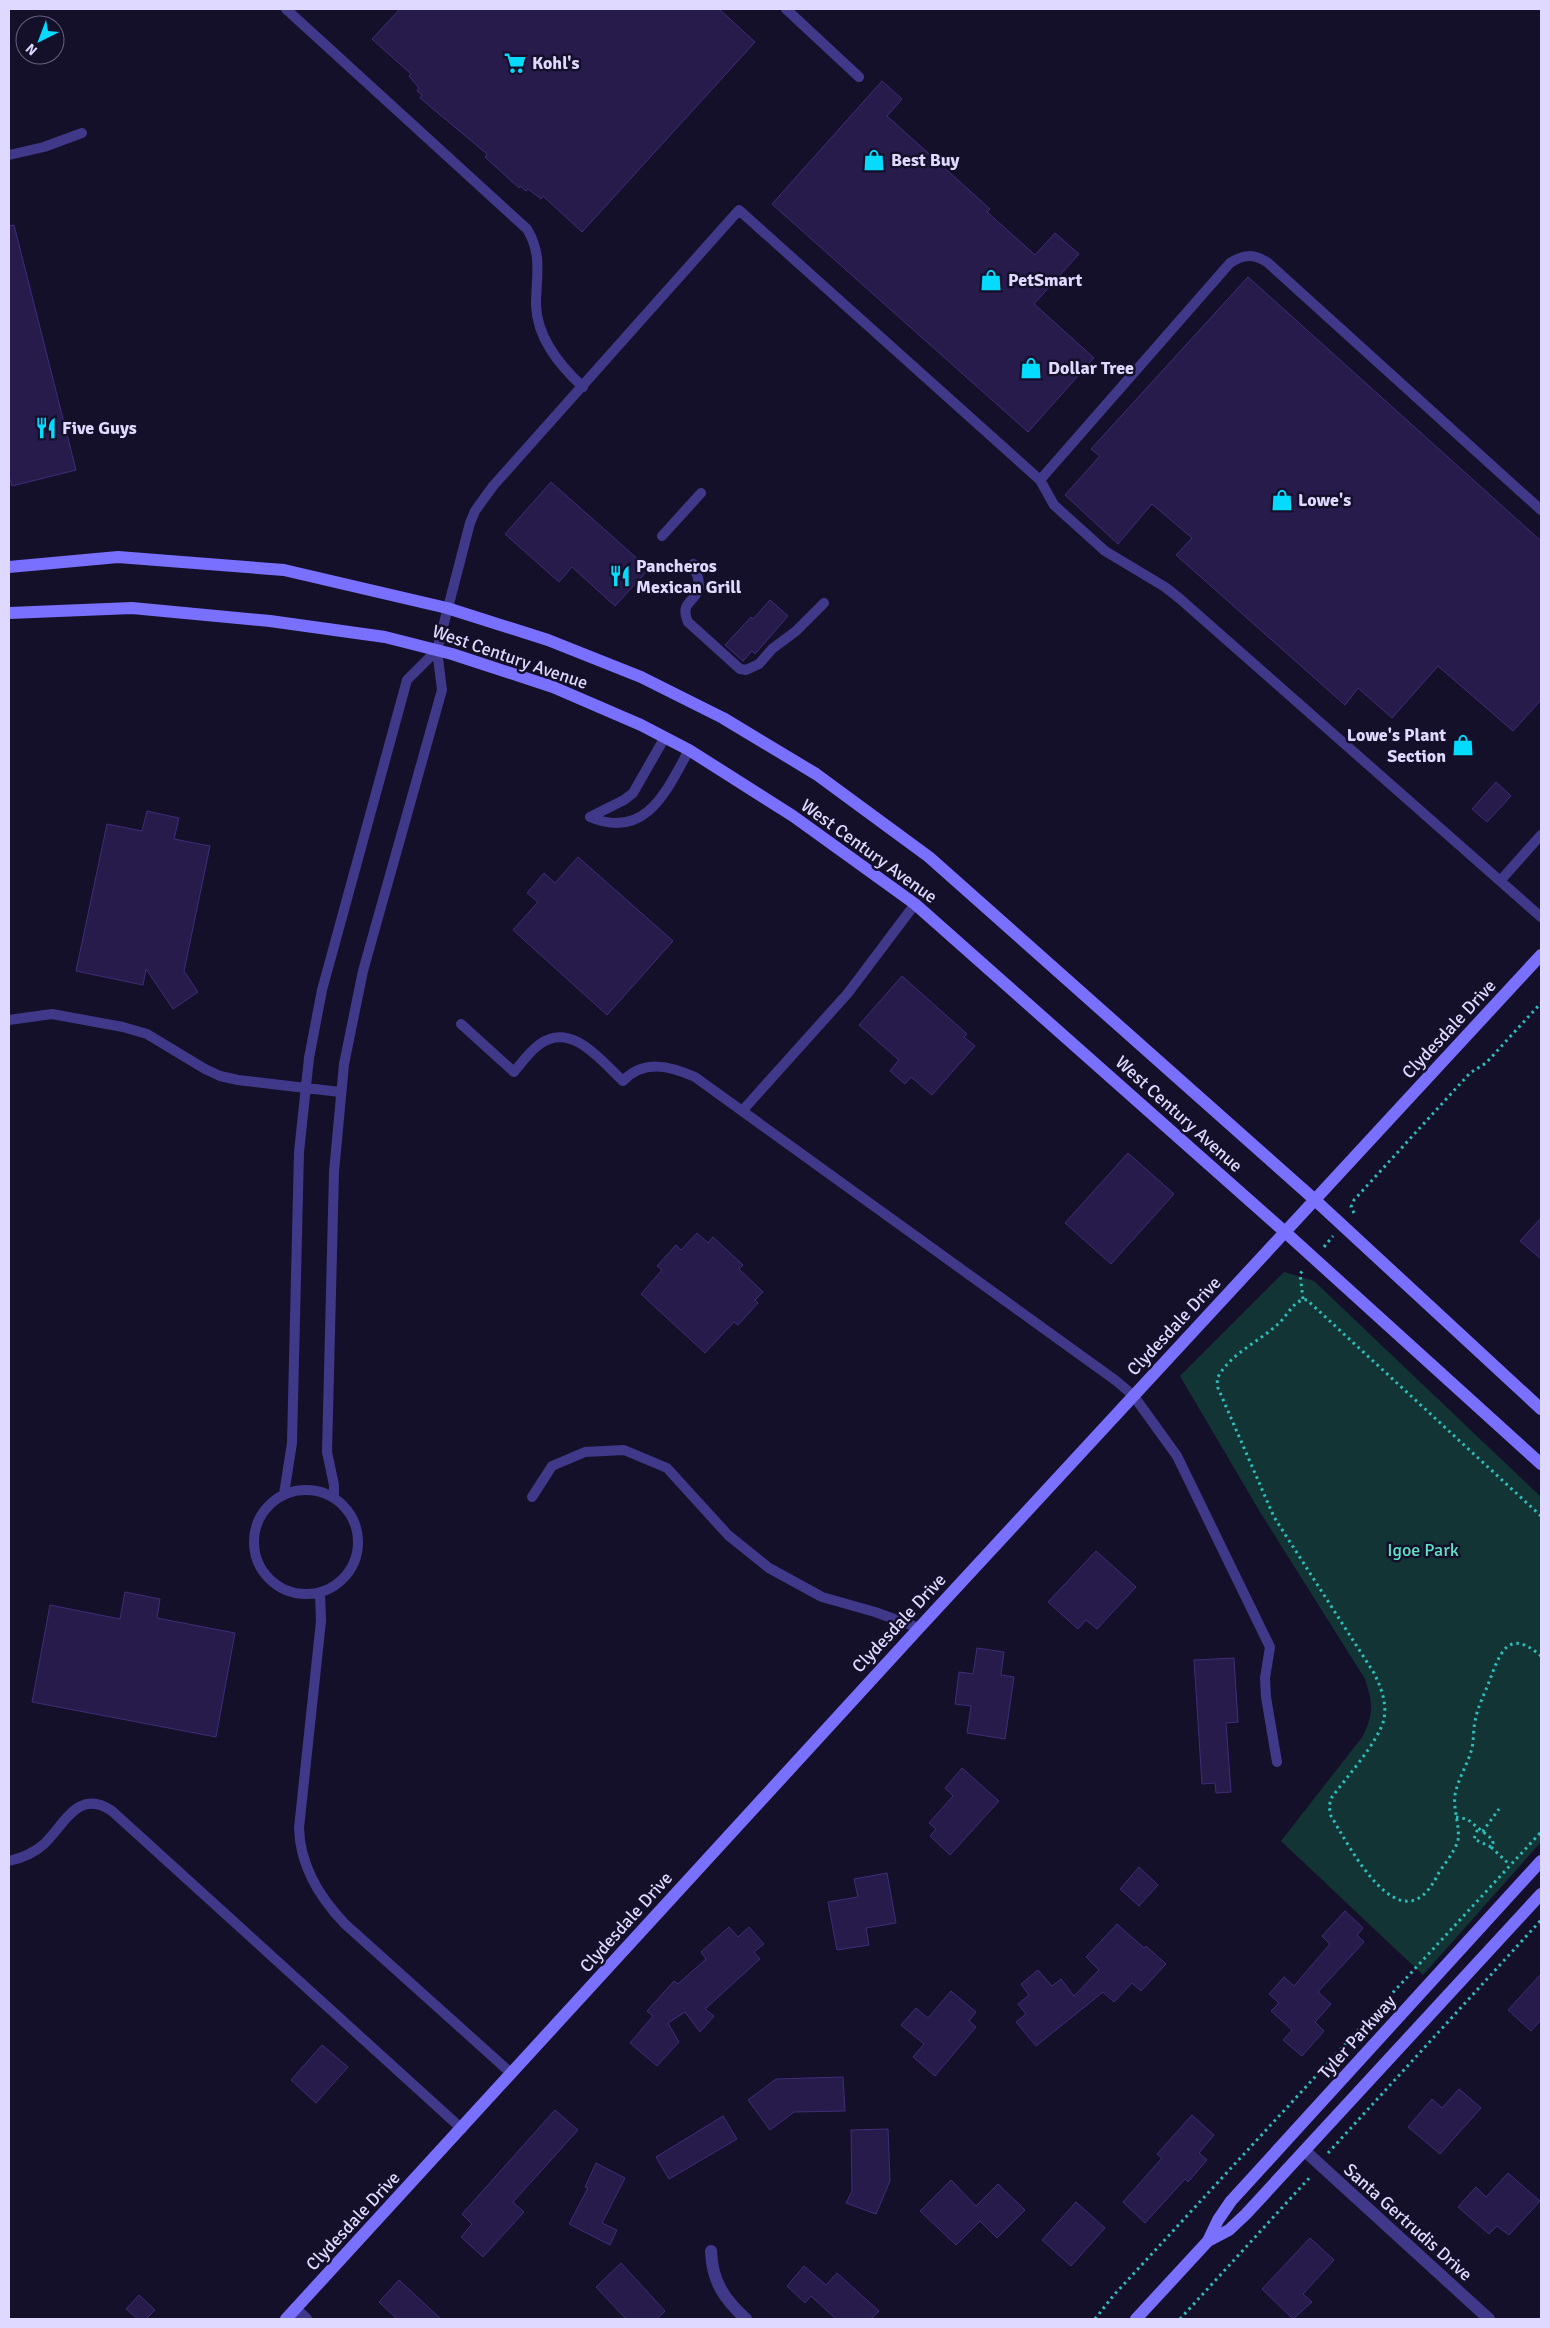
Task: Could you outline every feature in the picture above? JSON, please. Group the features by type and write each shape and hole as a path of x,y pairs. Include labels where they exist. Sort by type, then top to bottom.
{"main road":[{"name":"West Century Avenue","path":"9,567 118,557 284,570 447,608 548,640 641,677 723,718 829,783 929,857 1315,1200 1541,1408"},
{"name":"West Century Avenue","path":"9,613 132,608 270,621 376,636 436,650 509,672 553,688 665,737 689,750 793,816 915,904 1285,1232 1541,1464"},
{"name":"Clydesdale Drive","path":"286,2319 919,1628 1541,955"},
{"name":"Tyler Parkway","path":"1136,2319 1208,2241 1218,2220 1231,2201 1541,1861"},
{"name":"Tyler Parkway","path":"1208,2241 1229,2230 1241,2219 1541,1894"}],"street":[{"name":"Santa Gertrudis Drive","path":"1305,2151 1489,2319"},
{"path":"711,2251 715,2280 721,2293 746,2319"},
{"path":"296,2309 306,2319"}],"lane":[{"path":"286,9 527,229 533,239 539,259 536,306 542,333 558,362 583,387"},
{"path":"786,9 859,77"},
{"path":"9,155 44,147 82,134"},
{"path":"334,1497 334,1485 326,1452 334,1172 340,1092 363,971 442,690 436,650 466,536 475,511 493,486 740,210 1040,480 1054,505 1105,551 1165,587 1179,598 1541,917"},
{"path":"1040,480 1230,263 1240,256 1249,255 1267,262 1541,510"},
{"path":"662,536 701,493"},
{"path":"692,564 698,578 698,590 686,605 685,612 688,622 740,669 746,670 759,664 772,649 796,631 824,603"},
{"path":"284,1494 292,1443 298,1168 305,1088 322,990 407,680 436,650"},
{"path":"665,737 633,792 624,800 590,817 602,822 627,823 648,812 664,794 689,750"},
{"path":"1500,881 1541,835"},
{"path":"743,1110 848,993 915,904"},
{"path":"9,1020 52,1014 123,1027 147,1034 220,1076 238,1080 340,1092"},
{"path":"460,1024 514,1072 542,1042 569,1037 584,1045 624,1081 632,1072 642,1068 674,1069 705,1083 1115,1380 1133,1396 1177,1456 1270,1647 1265,1678 1266,1697 1277,1762"},
{"path":"532,1497 552,1466 585,1452 624,1450 667,1468 728,1535 769,1568 822,1597 875,1612 919,1628"},
{"path":"300,1490 318,1490 334,1497 347,1508 355,1524 359,1541 356,1558 348,1573 336,1585 320,1593 303,1594 286,1590 271,1582 260,1568 254,1552 254,1534 259,1518 270,1504 284,1494 300,1490"},
{"path":"320,1593 320,1620 299,1828 301,1850 311,1877 326,1904 345,1924 512,2074"},
{"path":"9,1862 34,1852 81,1805 91,1803 102,1805 112,1811 462,2129"}],"path":[{"path":"1303,1300 1300,1274 1354,1213 1352,1207 1354,1200 1470,1074 1486,1063 1541,1003"},
{"path":"1541,1516 1310,1302 1303,1300 1296,1302 1278,1324 1228,1364 1219,1374 1217,1383 1274,1517 1374,1673 1383,1696 1384,1717 1379,1730 1332,1797 1329,1811 1368,1875 1382,1890 1406,1900 1423,1897 1430,1890 1457,1842 1455,1796 1470,1753 1475,1721 1499,1657 1510,1644 1516,1643 1531,1647 1541,1656"},
{"path":"1483,1831 1499,1809"},
{"path":"1456,1817 1467,1819 1483,1831 1492,1839 1491,1847"},
{"path":"1483,1831 1477,1831 1474,1838 1491,1847 1510,1865"},
{"path":"1095,2319 1113,2296 1541,1832"},
{"path":"1180,2319 1541,1920"}],"green space":[{"name":"Igoe Park","path":"1284,1272 1314,1281 1541,1497 1541,1842 1423,1975 1281,1841 1363,1736 1371,1714 1370,1695 1365,1679 1260,1512 1180,1376"}],"building":[{"path":"400,9 719,9 755,42 582,232 543,196 541,199 528,189 526,191 520,186 519,188 485,157 487,154 420,98 422,95 417,91 419,88 409,76 411,74 372,39"},
{"path":"882,81 902,99 887,116 990,209 987,212 1035,255 1055,233 1079,254 1034,304 1094,358 1028,432 772,204"},
{"path":"14,225 76,470 12,486 9,475 9,226"},
{"name":"Lowe's","path":"1248,277 1541,541 1541,700 1513,731 1438,666 1392,718 1358,688 1345,705 1176,555 1192,538 1152,504 1118,544 1065,495 1100,456 1091,449"},
{"path":"551,482 649,569 615,606 572,567 559,582 505,534"},
{"path":"770,600 788,616 755,654 752,651 743,661 725,645"},
{"path":"1496,782 1511,796 1487,822 1472,809"},
{"path":"147,811 179,818 174,839 210,846 184,971 198,992 173,1009 146,969 143,985 76,971 107,824 142,831"},
{"path":"578,857 673,941 607,1015 513,930 538,902 527,893 544,873 555,883"},
{"path":"902,976 967,1034 964,1037 975,1046 932,1095 911,1077 905,1084 890,1071 899,1060 859,1025"},
{"path":"1128,1153 1174,1194 1111,1264 1065,1223"},
{"path":"1541,1218 1541,1259 1520,1241"},
{"path":"697,1233 708,1243 713,1237 743,1265 739,1269 763,1292 755,1300 758,1303 738,1325 734,1322 705,1353 641,1294 662,1270 657,1266 676,1245 681,1250"},
{"path":"1096,1551 1136,1587 1097,1629 1086,1620 1078,1629 1048,1602"},
{"path":"125,1592 160,1599 157,1618 235,1633 216,1737 32,1702 50,1605 120,1619"},
{"path":"977,1648 1004,1652 1001,1675 1014,1677 1005,1739 967,1733 971,1706 955,1704 959,1672 973,1674"},
{"path":"1234,1658 1238,1722 1226,1723 1231,1792 1216,1793 1215,1783 1202,1784 1194,1660"},
{"path":"962,1768 999,1801 950,1855 930,1836 936,1829 929,1823 953,1796 945,1788"},
{"path":"1139,1867 1158,1885 1139,1906 1120,1889"},
{"path":"887,1873 896,1923 866,1928 869,1945 837,1950 828,1902 858,1897 854,1879"},
{"path":"1345,1911 1363,1928 1357,1935 1364,1942 1318,1992 1331,2004 1315,2022 1324,2031 1302,2056 1283,2040 1292,2030 1271,2011 1279,2003 1269,1994 1284,1977 1294,1986 1330,1944 1322,1936"},
{"path":"1117,1924 1144,1948 1146,1946 1166,1964 1141,1991 1132,1983 1114,2002 1103,1992 1036,2046 1016,2022 1026,2014 1018,2004 1029,1995 1021,1984 1038,1970 1052,1986 1061,1979 1074,1996 1099,1970 1086,1957"},
{"path":"729,1927 738,1937 749,1927 764,1944 754,1952 760,1959 705,2009 714,2016 700,2032 685,2012 668,2023 679,2042 657,2066 630,2043 653,2016 647,2011 674,1981 678,1984 706,1959 701,1952"},
{"path":"1541,1974 1541,2020 1531,2031 1508,2010"},
{"path":"951,1991 976,2012 969,2021 976,2027 935,2076 913,2057 924,2044 901,2025 916,2008 928,2018"},
{"path":"322,2045 348,2067 316,2103 291,2080"},
{"path":"843,2077 845,2111 794,2112 770,2130 748,2100 776,2079"},
{"path":"1459,2089 1481,2108 1440,2154 1408,2127 1432,2099 1442,2108"},
{"path":"555,2110 578,2130 513,2202 524,2212 483,2257 461,2237 472,2224 462,2214"},
{"path":"1192,2115 1214,2135 1199,2153 1207,2160 1188,2182 1185,2179 1145,2223 1123,2202 1162,2158 1157,2154"},
{"path":"723,2116 737,2139 669,2179 656,2157"},
{"path":"888,2129 890,2181 876,2214 846,2203 852,2191 851,2130"},
{"path":"596,2163 625,2178 602,2223 617,2230 610,2245 569,2224 588,2188 585,2187"},
{"path":"1508,2173 1540,2201 1509,2235 1497,2226 1489,2234 1458,2207 1476,2187 1486,2197"},
{"path":"951,2180 976,2206 998,2184 1025,2210 997,2238 980,2221 956,2245 920,2211"},
{"path":"1076,2202 1105,2228 1071,2266 1042,2240"},
{"path":"1310,2238 1334,2260 1303,2294 1312,2302 1293,2319 1262,2289"},
{"path":"621,2263 665,2311 657,2319 626,2319 596,2287"},
{"path":"804,2266 826,2285 837,2273 879,2311 871,2319 836,2319 811,2296 805,2303 787,2286"},
{"path":"399,2280 441,2319 397,2319 379,2302"},
{"path":"139,2295 155,2310 146,2319 138,2319 126,2309"}],"place":[{"name":"Kohl's","path":"515,63"},
{"name":"Best Buy","path":"874,160"},
{"name":"PetSmart","path":"991,280"},
{"name":"Dollar Tree","path":"1031,368"},
{"name":"Five Guys","path":"46,428"},
{"name":"Lowe's","path":"1282,500"},
{"name":"Pancheros Mexican Grill","path":"620,576"},
{"name":"Lowe's Plant Section","path":"1463,745"}]}
